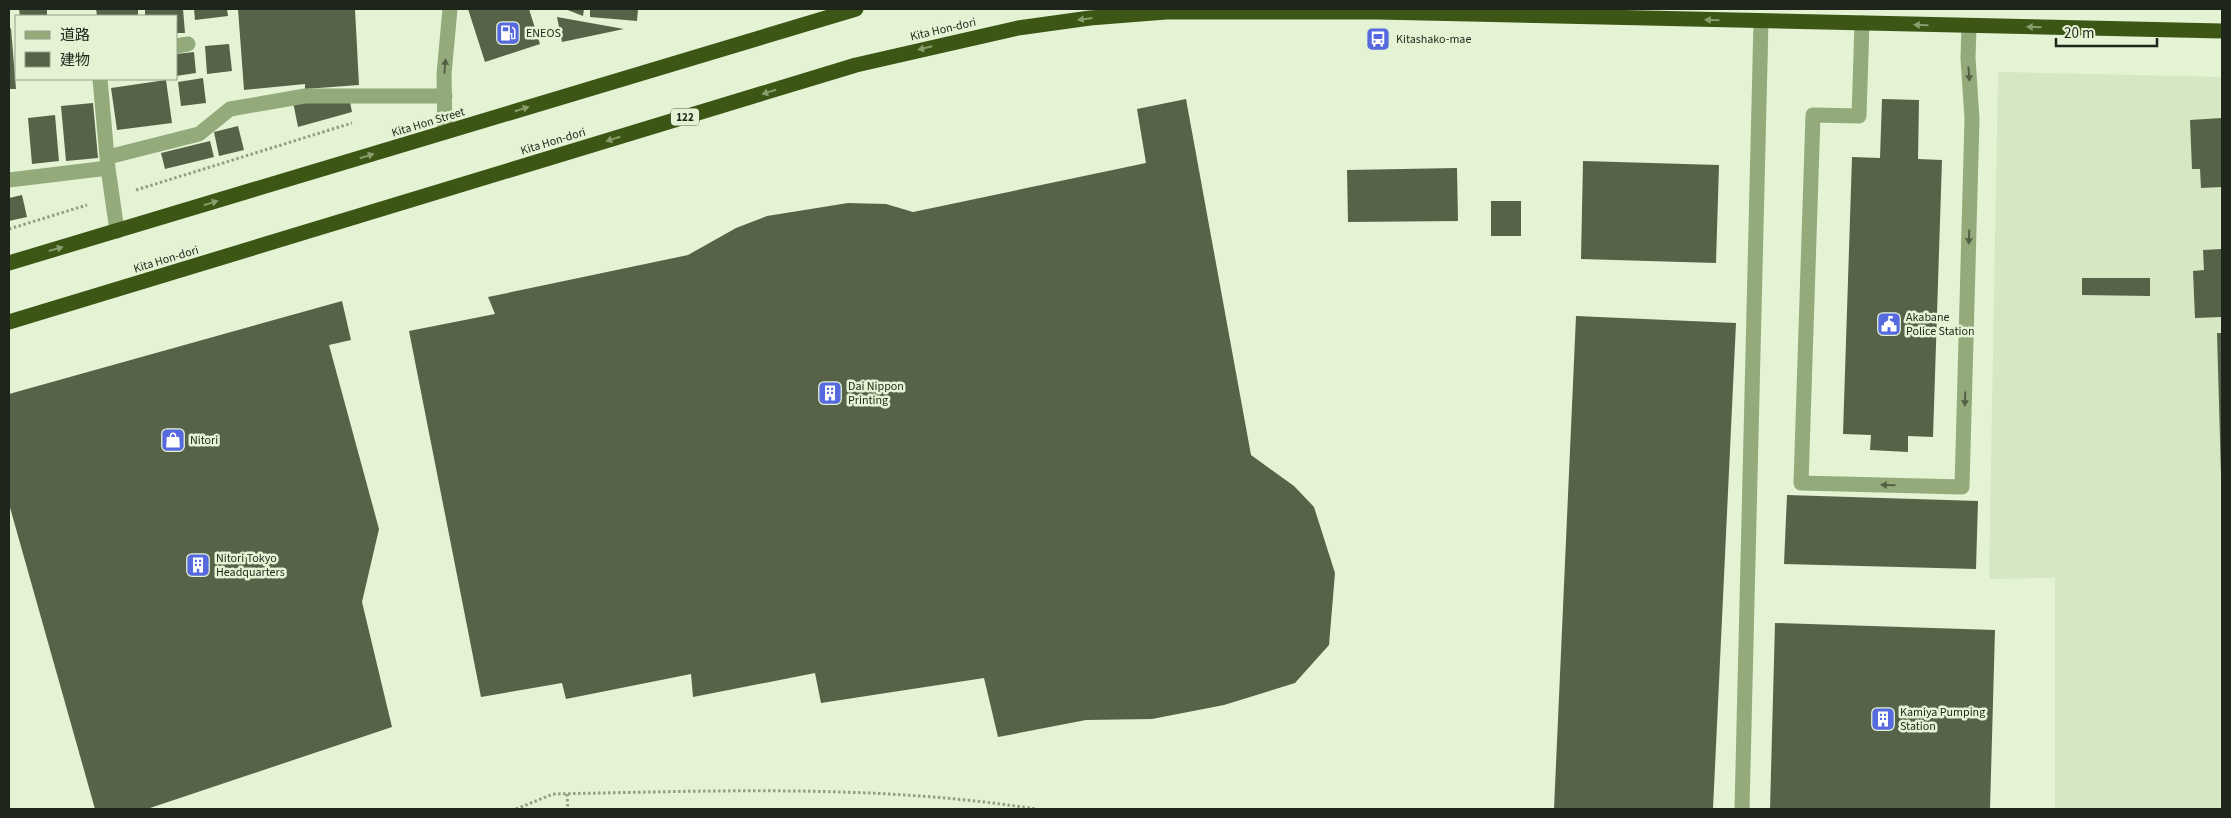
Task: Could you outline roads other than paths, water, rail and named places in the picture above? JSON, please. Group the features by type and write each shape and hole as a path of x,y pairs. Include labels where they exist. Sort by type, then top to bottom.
{"highway":[{"name":"Kita Hon Street","path":"9,263 856,9"},
{"name":"Kita Hon-dori","path":"9,322 856,65 1018,28 1090,18 1176,12 1378,12 2222,32"}],"street":[{"path":"445,132 444,74 450,9"},
{"path":"1742,809 1761,21"},
{"path":"1862,23 1859,116 1813,115 1801,483 1962,487 1972,119 1968,58 1969,26"},
{"path":"100,80 117,231"},
{"path":"9,180 108,162 200,134 230,109 305,96 445,96"}],"place":[{"name":"ENEOS","path":"508,33"},
{"name":"Kitashako-mae","path":"1378,39"},
{"name":"Akabane Police Station","path":"1889,324"},
{"name":"Dai Nippon Printing","path":"830,393"},
{"name":"Nitori","path":"173,440"},
{"name":"Nitori Tokyo Headquarters","path":"198,565"},
{"name":"Kamiya Pumping Station","path":"1883,719"}]}
